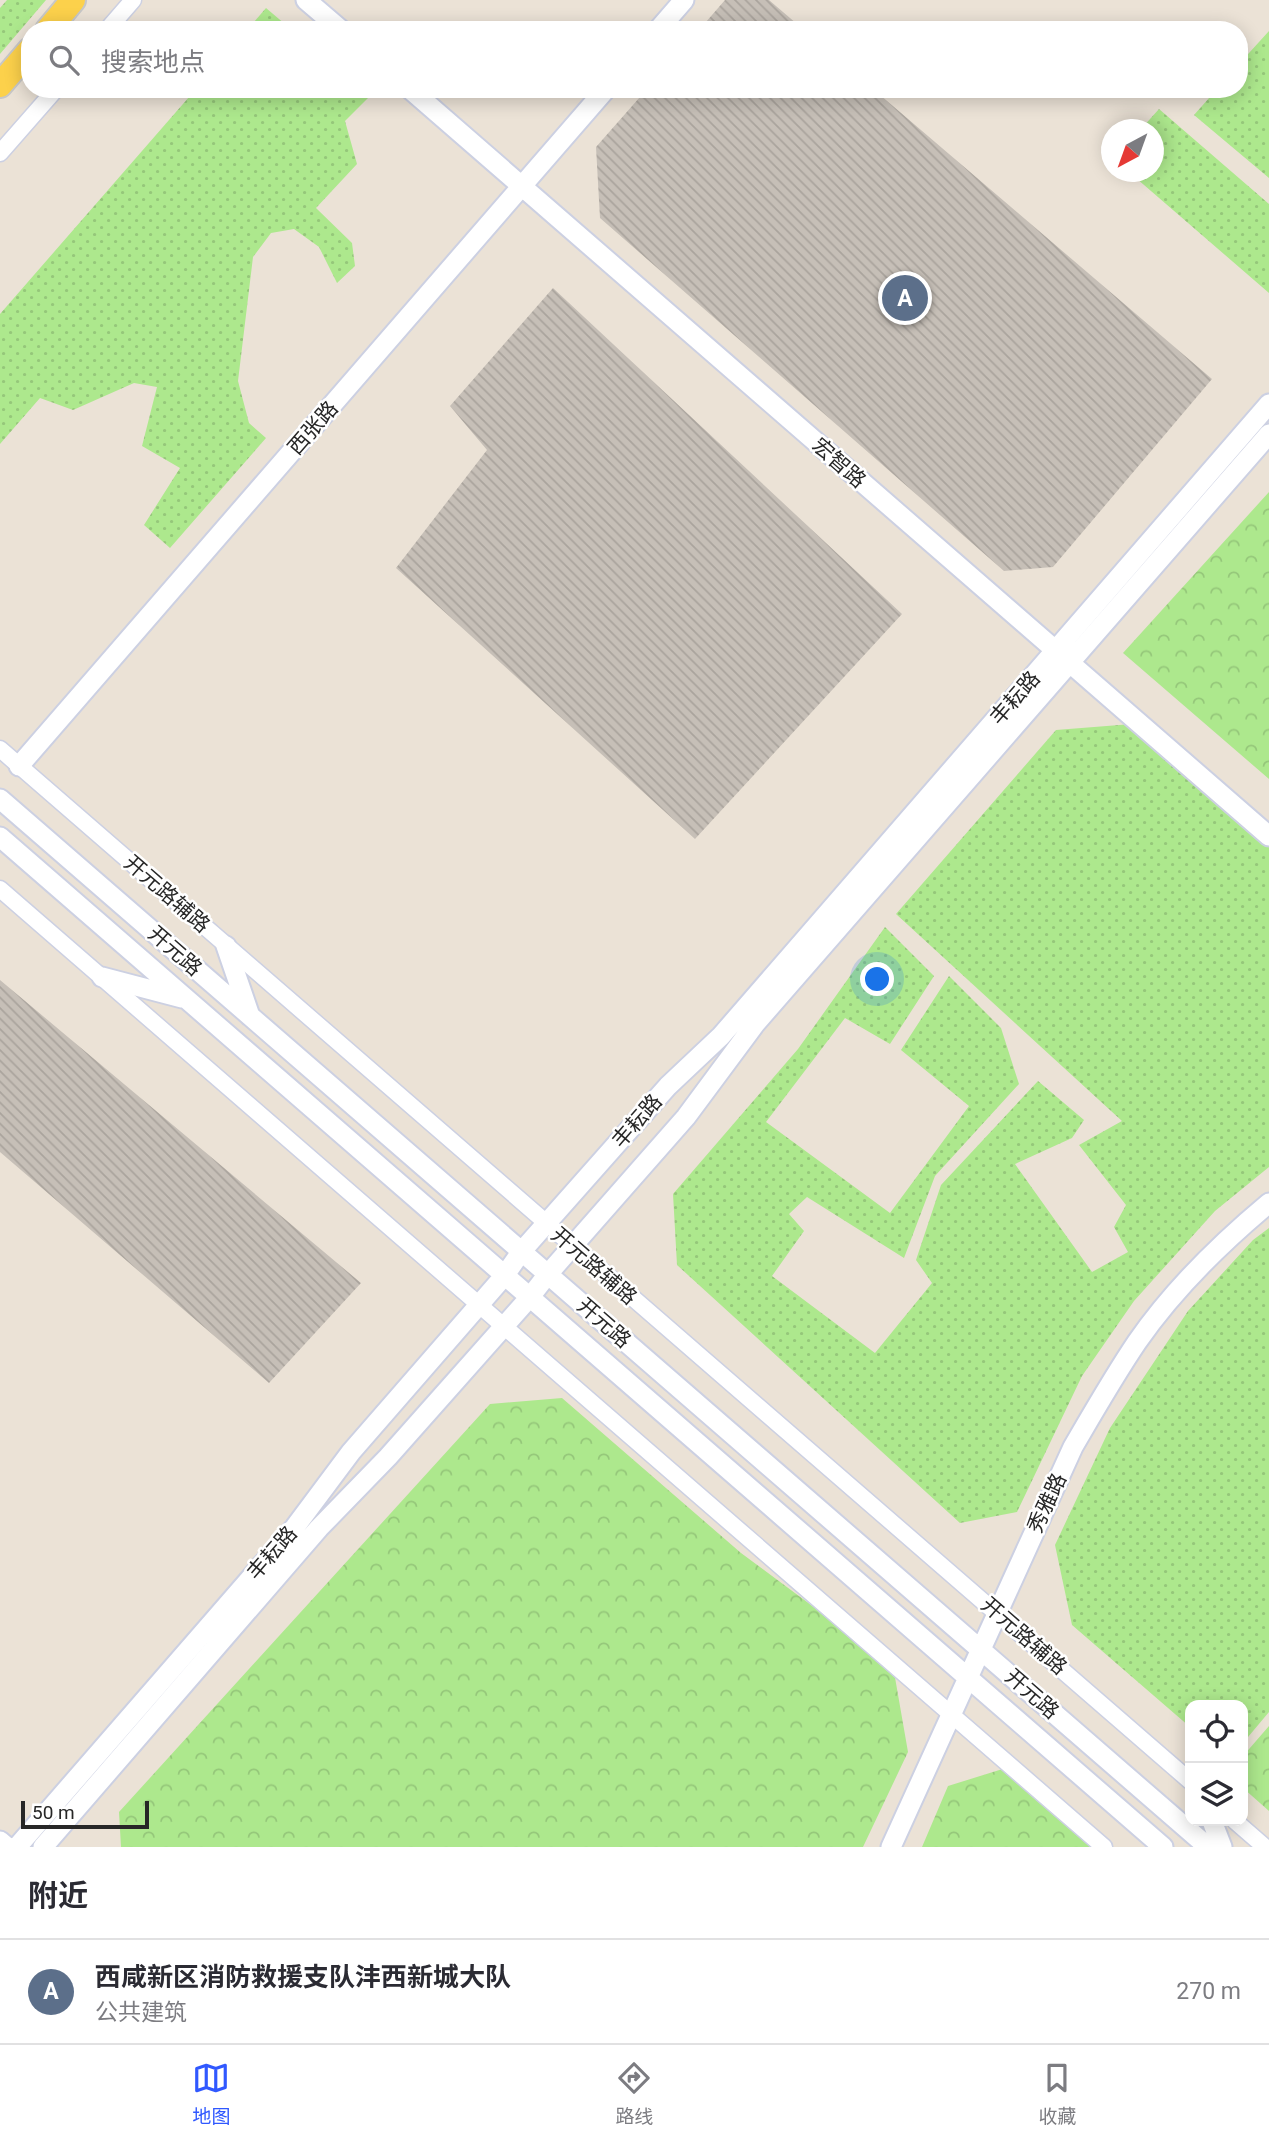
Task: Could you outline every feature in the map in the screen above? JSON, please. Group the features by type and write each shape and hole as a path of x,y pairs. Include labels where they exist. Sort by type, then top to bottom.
{"main road":[{"path":"56,21 73,0"},
{"path":"0,85 21,60"}],"street":[{"path":"115,21 133,0"},
{"path":"306,0 330,21"},
{"path":"666,21 684,0"},
{"path":"0,153 48,98"},
{"name":"宏智路","path":"420,98 1269,836"},
{"name":"西张路","path":"19,766 599,98"},
{"name":"丰耘路","path":"43,1847 319,1528 388,1457 686,1117 755,1024 1062,658 1269,404"},
{"name":"丰耘路","path":"18,1847 295,1527 351,1452 505,1275 521,1252 668,1086 722,1036 1062,658 1269,433"},
{"name":"开元路辅路","path":"0,749 1185,1777"},
{"name":"开元路","path":"0,799 1208,1847"},
{"name":"开元路","path":"0,837 1163,1847"},
{"path":"0,889 1104,1847"},
{"path":"226,946 251,1017"},
{"path":"102,977 187,999"},
{"name":"秀雅路","path":"891,1847 1073,1447 1105,1391 1139,1340 1210,1257 1269,1203"},
{"path":"1214,1826 1222,1847"},
{"path":"1241,1826 1265,1847"},
{"path":"0,1841 7,1847"}],"green space":[{"path":"7,0 46,0 28,21 21,21 21,29 0,54 0,8"},
{"path":"266,8 281,21 255,21"},
{"path":"1269,31 1269,178 1194,115 1209,98 1248,98 1248,54"},
{"path":"188,98 368,98 345,121 357,164 316,208 352,243 355,266 337,283 319,247 294,229 271,233 253,257 238,381 249,423 266,438 170,548 144,525 180,468 142,446 157,387 134,383 73,410 40,398 0,444 0,314"},
{"path":"1159,109 1269,204 1269,293 1141,182 1164,182 1164,119 1150,119"},
{"path":"1269,492 1269,779 1123,653"},
{"path":"1132,724 1269,843 1269,1167 1215,1211 1134,1301 1082,1376 1017,1512 960,1523 677,1265 673,1194 798,1049 885,927 934,976 890,1044 845,1018 766,1122 890,1213 969,1106 901,1050 949,976 1001,1028 1019,1084 935,1176 904,1258 807,1197 789,1214 804,1231 772,1276 875,1353 932,1283 916,1260 941,1185 1038,1081 1084,1120 1072,1138 1015,1164 1092,1272 1128,1252 1114,1227 1126,1205 1079,1145 1122,1121 896,914 1056,730"},
{"path":"1269,1228 1269,1712 1248,1737 1248,1700 1185,1700 1185,1723 1072,1625 1055,1545 1110,1428 1188,1311 1253,1240"},
{"path":"562,1398 741,1553 893,1666 908,1752 863,1847 121,1847 119,1812 490,1404"},
{"path":"1269,1726 1269,1811 1248,1792 1248,1750"},
{"path":"1009,1767 1096,1847 922,1847 948,1786"}],"building":[{"path":"725,0 769,0 794,21 707,21"},
{"path":"639,98 884,98 1212,379 1053,567 1004,571 600,218 596,147"},
{"path":"553,288 902,614 695,839 396,568 487,450 450,406"},
{"path":"0,980 361,1283 269,1383 0,1152"}],"place":[{"name":"西咸新区消防救援支队沣西新城大队","path":"905,298"}]}
